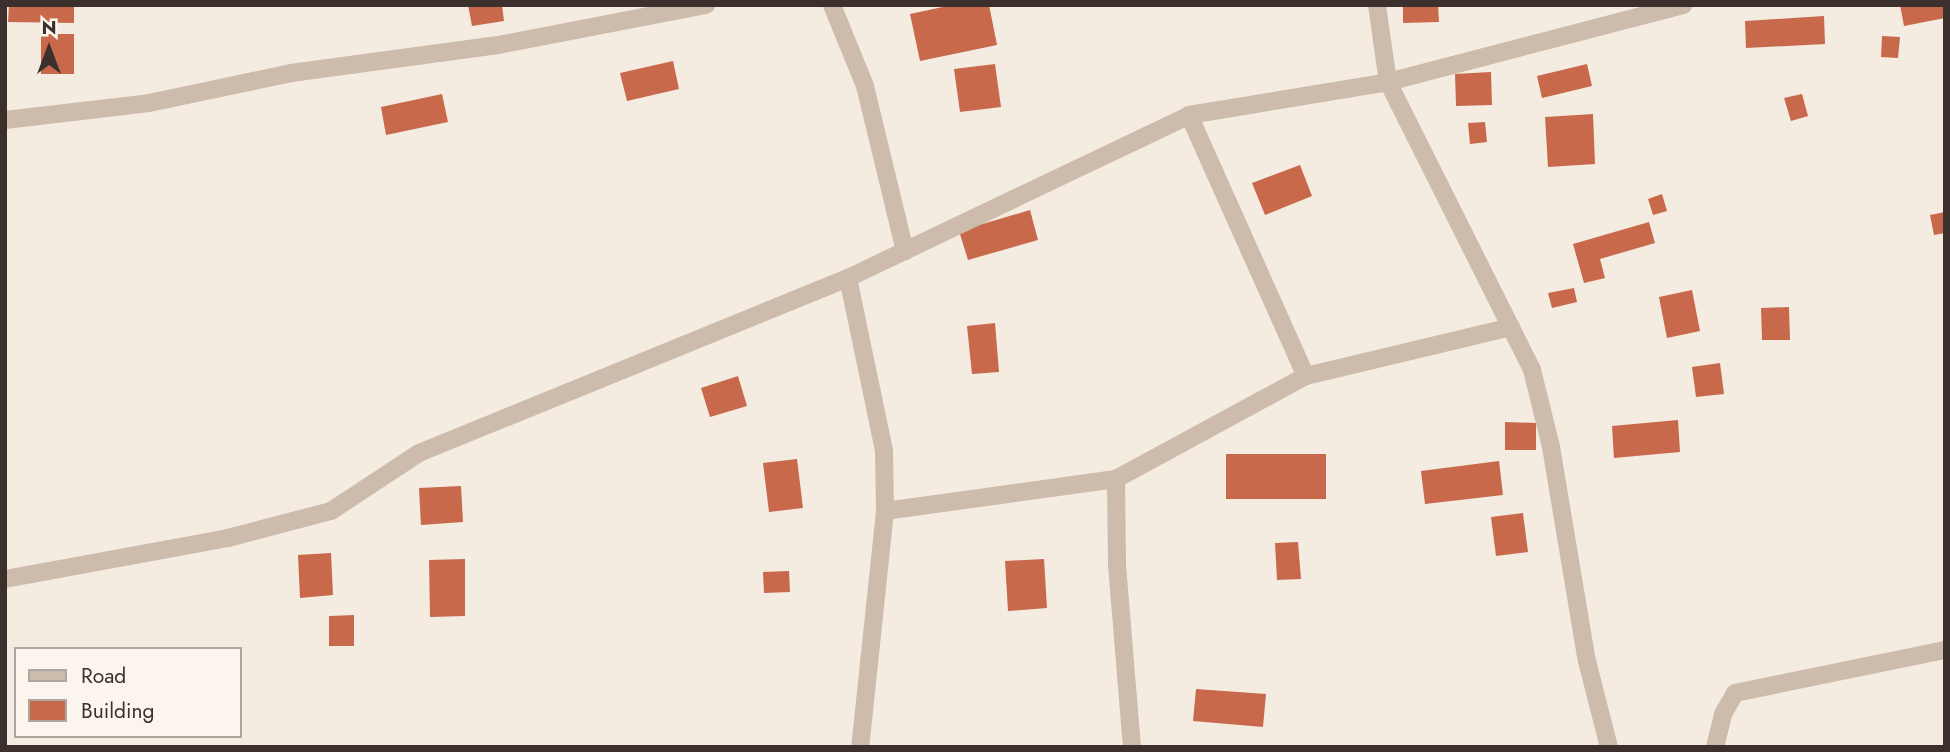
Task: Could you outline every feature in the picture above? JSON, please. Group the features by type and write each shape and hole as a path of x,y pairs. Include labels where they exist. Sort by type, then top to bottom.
{"street":[{"path":"5,120 149,103 291,74 498,45 706,5"},
{"path":"832,5 865,86 905,251"},
{"path":"1377,5 1388,82 1532,370 1551,447 1587,661 1609,747"},
{"path":"5,579 228,538 331,511 419,453 848,278 1189,115 1388,82 1683,5"},
{"path":"1189,115 1306,376"},
{"path":"848,278 884,451 885,511 860,747"},
{"path":"885,511 1116,479 1306,376 1511,327"},
{"path":"1116,479 1117,565 1132,747"},
{"path":"1715,747 1723,714 1735,693 1945,650"}],"building":[{"path":"9,5 74,7 74,23 8,22"},
{"path":"468,5 502,5 504,21 472,26"},
{"path":"952,5 989,5 997,45 920,61 910,14"},
{"path":"1403,5 1438,5 1439,22 1403,23"},
{"path":"1900,5 1945,5 1945,18 1904,26"},
{"path":"1824,16 1825,44 1746,48 1745,21"},
{"path":"41,34 74,34 74,74 41,74"},
{"path":"1882,36 1900,37 1898,58 1881,57"},
{"path":"673,61 679,89 627,101 620,73"},
{"path":"995,64 1001,107 960,112 954,69"},
{"path":"1587,64 1592,86 1542,98 1537,76"},
{"path":"1491,72 1492,105 1456,106 1455,74"},
{"path":"442,94 448,122 386,135 381,107"},
{"path":"1802,94 1808,116 1791,121 1784,98"},
{"path":"1593,114 1595,164 1548,167 1545,117"},
{"path":"1485,122 1487,142 1470,144 1468,123"},
{"path":"1300,165 1312,196 1265,215 1252,183"},
{"path":"1662,194 1667,211 1653,215 1648,199"},
{"path":"1030,210 1038,240 968,260 959,231"},
{"path":"1945,212 1945,233 1934,235 1930,215"},
{"path":"1649,222 1655,243 1600,259 1605,278 1584,283 1573,244"},
{"path":"1574,288 1577,302 1552,308 1548,293"},
{"path":"1692,290 1700,331 1667,338 1659,297"},
{"path":"1789,307 1790,340 1762,340 1761,308"},
{"path":"995,323 999,372 972,374 967,326"},
{"path":"1720,363 1724,394 1696,397 1692,367"},
{"path":"738,376 747,406 710,417 701,388"},
{"path":"1678,420 1680,452 1614,458 1612,426"},
{"path":"1505,422 1536,423 1536,450 1505,450"},
{"path":"1226,454 1326,454 1326,499 1226,499"},
{"path":"797,459 803,508 769,512 763,463"},
{"path":"1499,461 1503,495 1425,504 1421,471"},
{"path":"461,486 463,522 421,525 419,488"},
{"path":"1523,513 1528,552 1496,556 1491,517"},
{"path":"1298,542 1301,579 1277,580 1275,543"},
{"path":"331,553 333,595 300,598 298,555"},
{"path":"465,559 465,616 430,617 429,560"},
{"path":"1044,559 1047,608 1008,611 1005,561"},
{"path":"789,571 790,592 764,593 763,572"},
{"path":"354,615 354,646 329,646 329,616"},
{"path":"1196,689 1266,694 1263,727 1193,721"}]}
